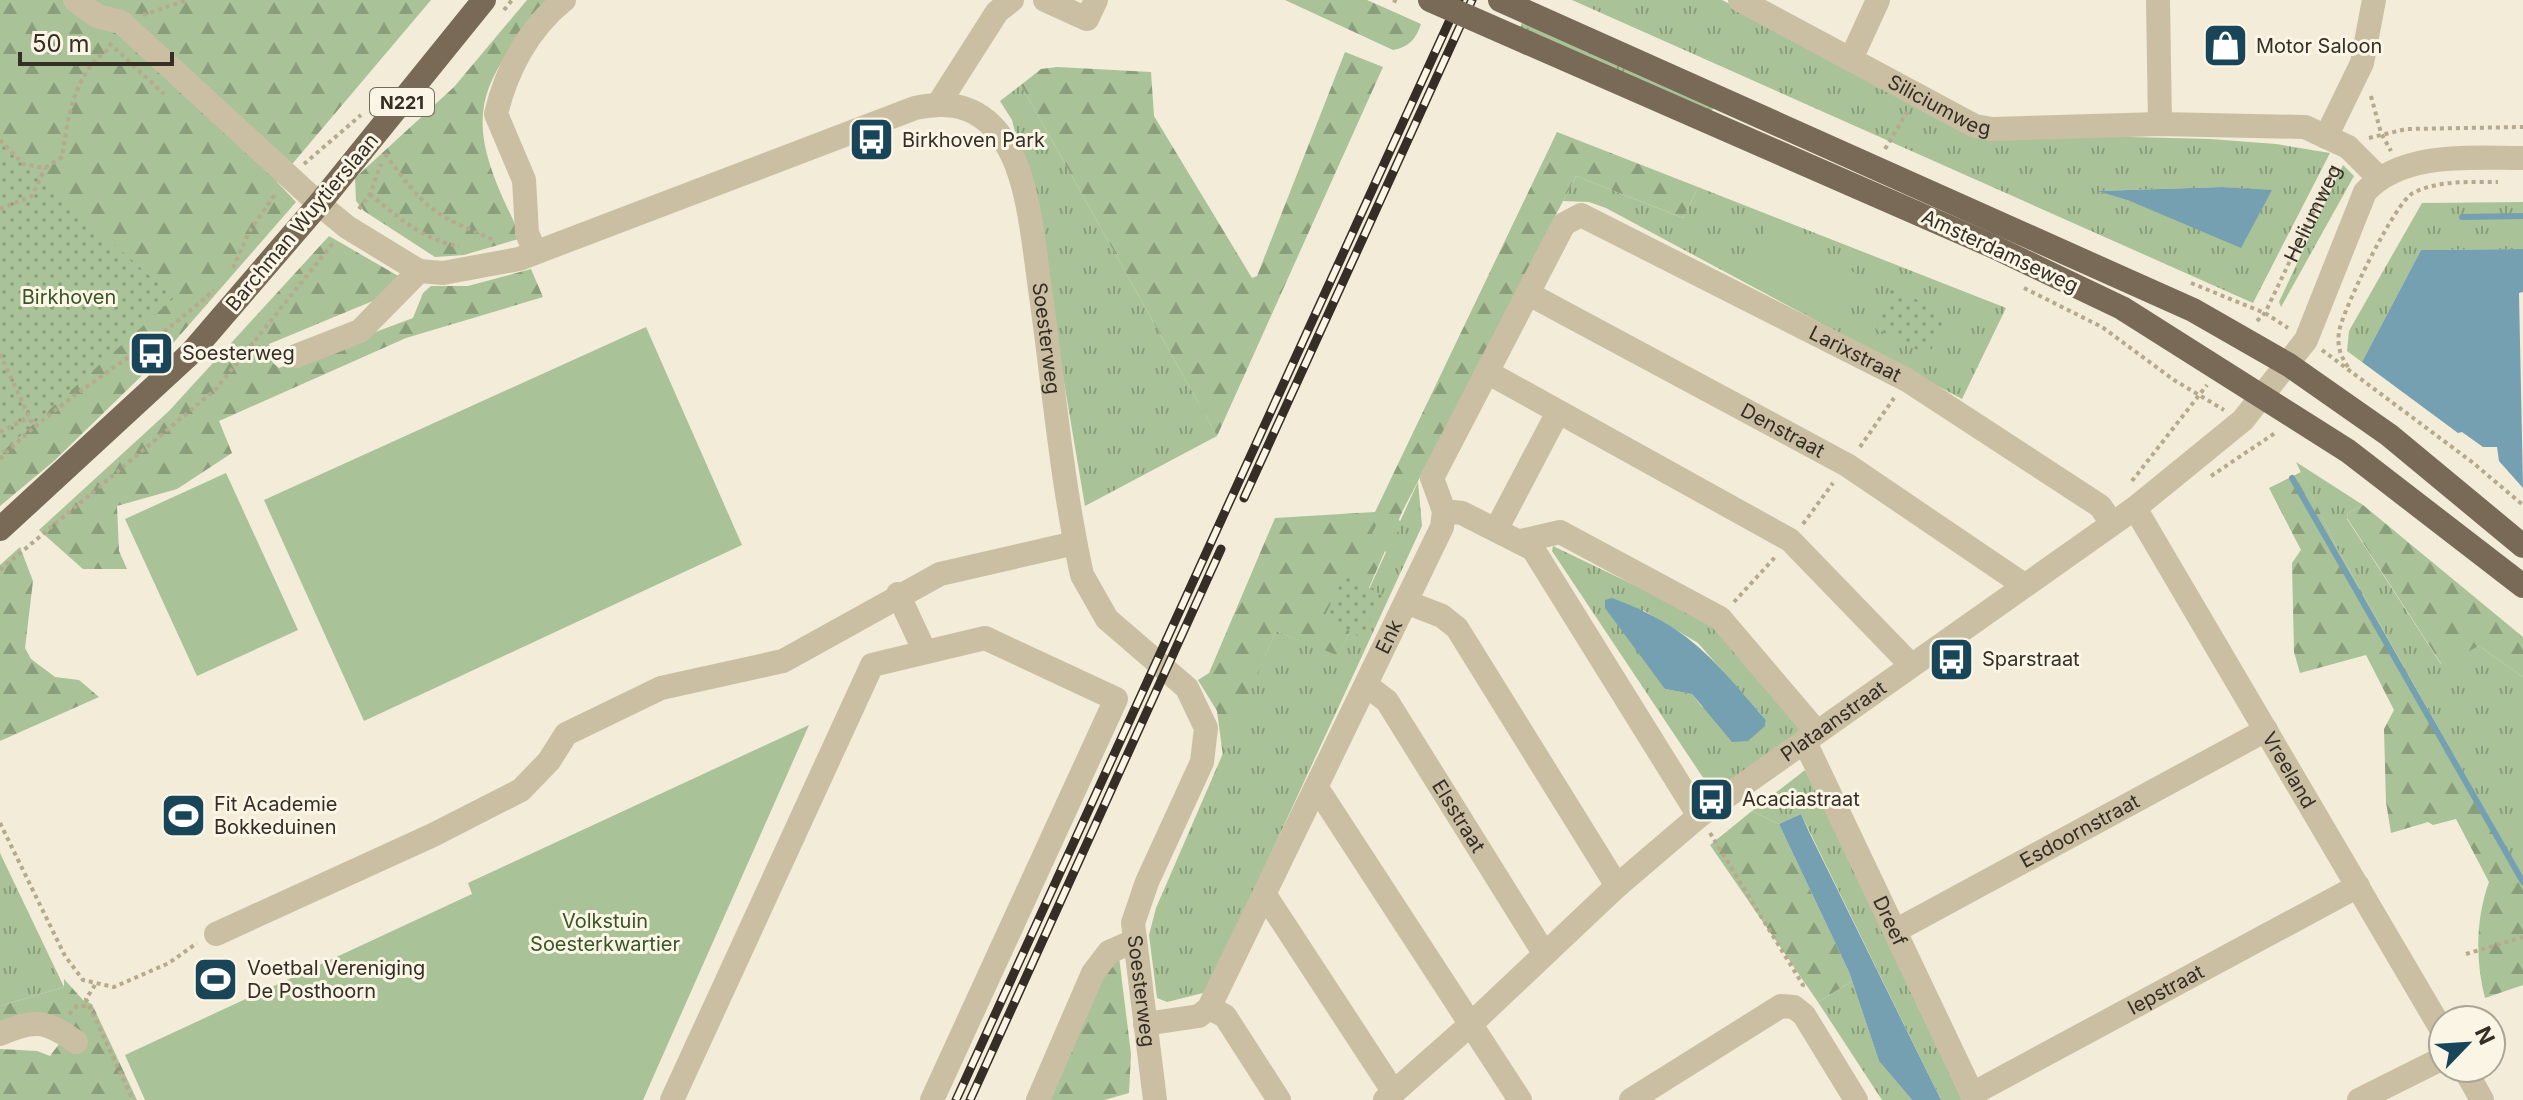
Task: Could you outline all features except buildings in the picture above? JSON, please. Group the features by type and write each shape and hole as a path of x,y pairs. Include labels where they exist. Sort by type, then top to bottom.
{"main road":[{"name":"Barchman Wuytierslaan","path":"0,529 191,353 319,204 484,0"},
{"name":"Amsterdamseweg","path":"1430,0 1992,246 2107,301 2348,451 2523,586"},
{"name":"Amsterdamseweg","path":"1500,0 2140,283 2289,365 2436,471 2523,546"}],"street":[{"path":"75,0 97,16 123,11 284,186 319,204 347,227 419,271 443,273 530,254 915,108 939,103 997,12 1012,0"},
{"path":"530,254 524,180 496,114 512,66 550,11 564,0"},
{"path":"1045,0 1087,19 1096,0"},
{"name":"Siliciumweg","path":"1740,0 1975,126 1992,129 2160,124 2305,127 2348,147 2378,177"},
{"path":"1851,59 1878,0"},
{"path":"2158,0 2160,124"},
{"path":"2326,137 2362,63 2374,0"},
{"name":"Soesterweg","path":"939,103 957,105 986,121 1004,141 1015,162 1032,232 1082,575 1099,608 1187,688 1206,728 1202,762 1147,882 1133,923 1155,1100"},
{"path":"2378,177 2401,168 2456,158 2523,158"},
{"name":"Heliumweg","path":"2264,398 2306,340 2365,192 2378,177"},
{"name":"Larixstraat","path":"1529,294 1564,224 1581,215 1907,380 2100,506 2112,523"},
{"path":"296,356 360,331 419,271"},
{"path":"1529,294 1432,478 1444,511 1462,513 1533,549 1699,816"},
{"name":"Denstraat","path":"1529,294 1847,465 2024,585"},
{"path":"1487,372 1790,540 1911,665"},
{"name":"Plataanstraat","path":"1389,1096 1471,1024 1617,886 1699,816 2135,508 2243,420 2264,398"},
{"path":"1496,530 1558,412"},
{"name":"Vreeland","path":"2135,508 2427,1005"},
{"name":"Enk","path":"1209,1008 1442,527 1444,511"},
{"name":"Dreef","path":"1521,541 1560,532 1720,618 1811,737 1895,931 1973,1097"},
{"path":"216,934 436,843 521,790 549,761 566,734 661,688 783,661 898,594 959,568 1075,543"},
{"path":"898,594 925,652"},
{"path":"1406,602 1442,616 1457,628 1617,886"},
{"path":"672,1100 872,665 985,638 1116,699 932,1100"},
{"name":"Elsstraat","path":"1366,685 1387,701 1544,953"},
{"name":"Esdoornstraat","path":"1895,931 2266,730"},
{"path":"1317,788 1520,1100"},
{"name":"Iepstraat","path":"1973,1097 2358,886"},
{"path":"1265,895 1389,1096"},
{"path":"1038,1100 1093,973 1109,952 1134,941"},
{"path":"1631,1100 1781,1006 1794,1007 1804,1015 1856,1100"},
{"path":"1145,1024 1199,1016 1209,1008 1225,1016 1279,1100"},
{"path":"0,1034 27,1022 56,1027 76,1042"},
{"path":"2359,1100 2427,1066"}],"path":[{"path":"123,11 187,0"},
{"path":"1393,0 1400,3"},
{"path":"0,209 32,196 45,168 62,157 70,106 84,76 111,48"},
{"path":"1884,151 1904,118"},
{"name":"Barchman Wuytierslaan","path":"229,275 249,232 284,186 318,149 350,124 370,142"},
{"name":"Heliumweg","path":"2306,340 2265,313 2327,179 2348,147 2381,133 2406,129 2523,127"},
{"path":"1,142 23,164 45,168"},
{"path":"370,142 385,155 417,198 435,214 530,254"},
{"path":"2349,369 2340,356 2340,327 2388,222 2405,199 2436,185 2511,181"},
{"path":"370,194 404,222 445,244 472,248"},
{"name":"Barchman Wuytierslaan","path":"0,570 216,389 347,227"},
{"name":"Barchman Wuytierslaan","path":"0,459 33,425 182,320 220,284"},
{"path":"2306,340 2349,369 2523,505"},
{"path":"0,354 33,425"},
{"path":"1720,618 1790,540 1907,380"},
{"path":"2135,508 2132,478 2199,396"},
{"path":"0,432 29,417"},
{"path":"1699,816 1803,985 1794,1007"},
{"path":"0,823 70,967 83,980 114,987 141,977 216,934"},
{"path":"2466,954 2523,937"},
{"path":"95,985 86,999 133,1100"}],"green space":[{"path":"0,0 431,0 277,182 296,202 161,357 54,461 0,506"},
{"path":"527,0 553,0 503,60 489,86 483,112 484,138 491,167 522,238 464,255 435,257 364,211 356,201 355,178 454,87"},
{"path":"1285,0 1367,0 1421,24 1411,42 1393,50"},
{"path":"1572,0 1722,0 1974,133 2210,139 2276,144 2330,153 2253,303","holes":["2222,187 2272,191 2130,201 2098,191"]},
{"path":"1522,22 1714,105 1712,111 1520,28"},
{"path":"1345,52 1383,67 1217,436 1021,85 1041,69 1057,67 1151,72 1154,116 1252,278 1257,276"},
{"path":"1021,85 1217,436 1085,506 1034,205 1012,120 1000,101"},
{"path":"1557,132 1698,187 1683,218 1576,176 1403,510 1339,656 1276,631 1223,756 1217,711 1198,680 1209,673 1275,518 1375,512"},
{"name":"Birkhoven","path":"0,142 174,298 0,454"},
{"path":"2343,165 2354,176 2281,307 2279,302"},
{"path":"1576,176 1683,218 1698,187 2006,308 1962,399 1606,208 1589,202 1563,201"},
{"path":"2523,202 2523,249 2421,250 2362,362 2347,351 2349,331 2422,203"},
{"path":"1768,225 1857,274 1835,329 1743,280"},
{"path":"329,236 400,277 392,293 269,344 273,363 279,368 413,318 423,293 431,286 468,286 531,269 543,297 406,338 219,421 232,453 177,489 117,506 119,551 127,569 83,569 39,530 169,411"},
{"path":"1891,287 1946,314 1929,356 1876,329"},
{"path":"646,327 742,545 364,721 264,500"},
{"path":"2296,462 2363,505 2348,513 2347,519 2441,664 2479,646 2523,677 2523,878 2337,548"},
{"path":"2301,472 2337,548 2523,878 2523,985 2485,998 2478,939 2481,910 2489,882 2456,819 2433,825 2428,822 2391,833 2386,802 2384,729 2394,710 2366,655 2300,673 2294,652 2292,563 2301,550 2269,488"},
{"path":"226,473 298,630 197,676 125,519"},
{"path":"1418,482 1422,526 1207,992 1167,1002 1157,998 1149,935 1156,908 1276,631 1339,655"},
{"path":"2363,505 2523,637 2523,677 2479,646 2442,665 2347,518 2348,513"},
{"path":"1383,511 1402,522 1388,553 1368,542"},
{"path":"1553,546 1709,621 1804,730 1716,797 1552,551","holes":["1643,610 1698,643 1766,720 1765,726 1702,707 1692,694 1665,689"]},
{"path":"20,547 33,581 25,648 31,659 55,677 79,680 99,697 0,741 0,565"},
{"path":"1345,575 1382,595 1362,638 1324,617"},
{"name":"Volkstuin Soesterkwartier","path":"809,725 643,1100 145,1100 125,1055 472,894 468,883"},
{"path":"1805,770 1962,1100 1941,1100 1801,814 1779,824 1752,811"},
{"path":"1752,811 1779,824 1849,972 1852,981 1818,1002 1710,845"},
{"path":"0,853 64,987 0,1006"},
{"path":"1119,957 1131,1054 1129,1093 1104,1100 1046,1100 1087,998"},
{"path":"64,979 83,1000 92,1004 137,1100 0,1100 0,1049 37,1051 50,1056 65,1036 0,1022 0,1006 64,987"},
{"path":"1852,981 1879,1061 1912,1100 1882,1100 1818,1002"}],"water":[{"path":"2222,187 2272,190 2241,248 2130,201 2097,191"},
{"path":"2523,249 2523,292 2519,293 2523,488 2499,461 2497,447 2483,447 2462,432 2458,433 2362,362 2421,250"},
{"path":"1612,598 1662,621 1698,647 1766,720 1765,726 1748,741 1732,742 1692,694 1665,689 1605,608 1605,600"},
{"path":"1801,814 1941,1100 1912,1100 1879,1061 1849,972 1779,824"}],"waterway":[{"path":"2462,217 2523,216"},
{"path":"2292,478 2523,882"}],"railway":[{"path":"956,1100 1459,0"},
{"path":"1244,498 1472,0"},
{"path":"970,1100 1221,549"}],"place":[{"name":"Motor Saloon","path":"2225,46"},
{"name":"Birkhoven Park","path":"871,140"},
{"name":"Soesterweg","path":"151,353"},
{"name":"Sparstraat","path":"1951,659"},
{"name":"Acaciastraat","path":"1711,799"},
{"name":"Fit Academie Bokkeduinen","path":"183,815"},
{"name":"Voetbal Vereniging De Posthoorn","path":"216,980"}]}
